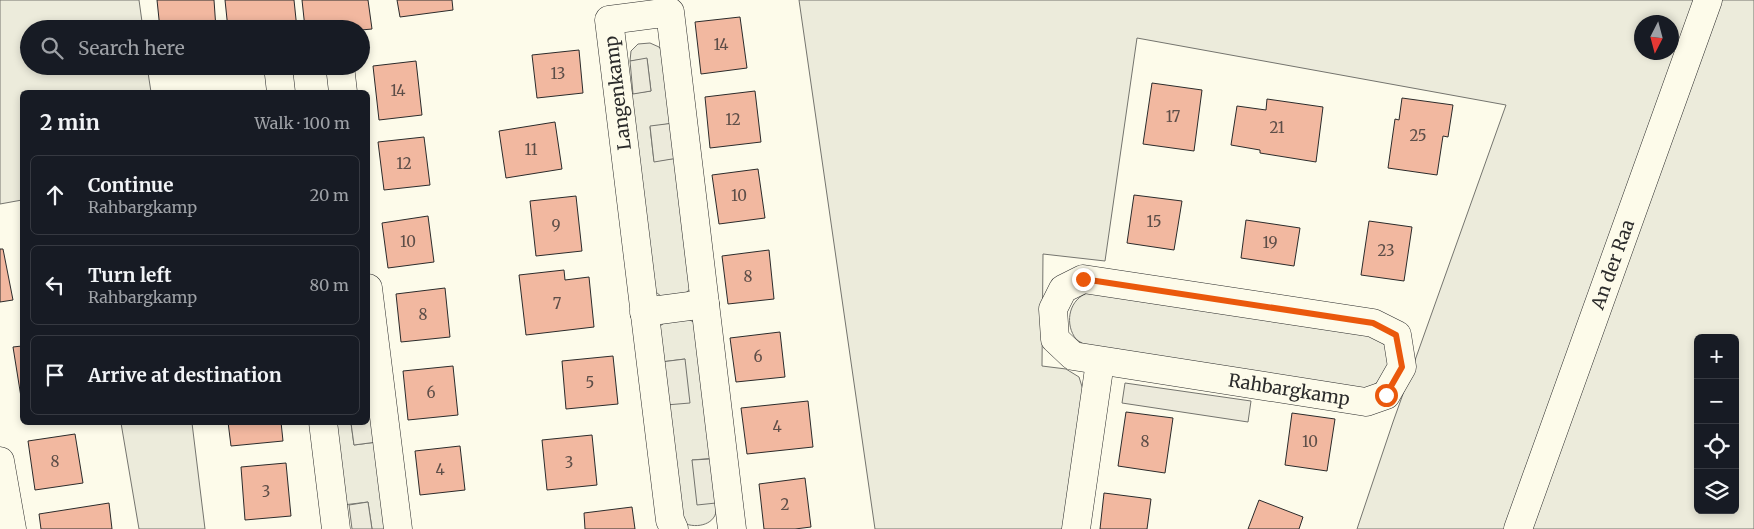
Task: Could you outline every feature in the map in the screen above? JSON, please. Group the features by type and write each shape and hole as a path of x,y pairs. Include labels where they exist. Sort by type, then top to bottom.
{"street":[{"name":"An der Raa","path":"1518,529 1708,0"},
{"name":"Langenkamp","path":"674,529 670,520 609,20 670,12 732,529"},
{"path":"279,75 281,90"},
{"path":"341,75 344,90"},
{"name":"Rahbargkamp","path":"1083,279 1373,323 1396,335 1402,367 1386,395 1366,402 1100,362 1073,356 1055,339 1053,309 1064,289 1083,279"},
{"path":"644,312 705,304"},
{"path":"370,327 371,346 398,529"},
{"path":"1076,529 1100,362"},
{"path":"323,425 336,529"},
{"path":"0,460 12,529"}],"shaded area":[{"path":"0,0 139,0 142,20 20,20 20,75 148,75 151,90 20,90 20,200 0,204"},
{"path":"799,0 1754,0 1754,529 1357,529 1393,422 1506,105 1137,38 1105,261 1043,254 1042,366 1066,369 1079,377 1084,393 1064,529 875,529"},
{"path":"650,43 659,47 666,56 674,123 650,127 654,161 678,158 693,284 684,294 673,299 662,296 652,287 628,94 651,91 647,59 630,61 631,51 638,44"},
{"path":"647,58 651,91 633,94 630,61"},
{"path":"674,123 678,158 654,162 650,126"},
{"path":"1101,292 1366,332 1373,335 1383,344 1389,360 1379,381 1368,388 1354,389 1090,347 1076,339 1070,327 1070,314 1075,302 1079,298 1088,293"},
{"path":"683,317 694,322 716,458 692,460 716,505 715,516 712,520 697,526 686,524 679,515 666,405 685,359 661,362 658,338 660,326 670,319"},
{"path":"685,359 690,403 666,405 661,362"},
{"path":"1125,383 1251,401 1248,422 1122,403"},
{"path":"370,398 372,398 377,442 354,445 351,425 370,425"},
{"path":"121,425 192,425 205,529 139,529"},
{"path":"334,425 351,425 354,445 377,442 388,529 372,529 368,502 343,505"},
{"path":"711,459 716,503 697,505 692,460"},
{"path":"368,502 372,529 352,529 349,505"}],"building":[{"path":"157,0 214,0 215,20 159,20"},
{"path":"225,0 294,0 296,20 227,20"},
{"path":"302,0 368,0 372,29 370,29 370,20 304,20"},
{"path":"397,0 452,0 453,10 400,17"},
{"path":"740,17 747,68 701,74 695,22"},
{"path":"579,50 583,93 537,98 532,55"},
{"path":"416,61 422,115 379,120 373,66"},
{"path":"1152,83 1202,90 1194,151 1143,144"},
{"path":"755,91 761,142 710,148 705,97"},
{"path":"1402,98 1453,105 1448,137 1443,136 1437,175 1388,168 1395,119 1399,120"},
{"path":"1267,99 1323,107 1316,162 1260,153 1260,150 1231,145 1237,106 1266,110"},
{"path":"555,122 562,169 506,178 499,131"},
{"path":"424,137 430,185 384,190 378,142"},
{"path":"758,169 765,218 719,224 712,175"},
{"path":"1134,195 1182,201 1174,250 1127,243"},
{"path":"576,196 582,251 536,256 530,201"},
{"path":"428,216 434,262 388,268 382,223"},
{"path":"1246,220 1300,228 1294,266 1241,258"},
{"path":"1369,221 1412,227 1404,281 1361,275"},
{"path":"0,249 3,249 13,300 0,302"},
{"path":"769,250 774,299 728,304 722,256"},
{"path":"564,270 565,280 589,277 594,327 526,335 519,275"},
{"path":"445,288 450,337 401,342 396,294"},
{"path":"780,332 785,377 736,382 730,338"},
{"path":"20,346 20,391 13,347"},
{"path":"613,356 618,404 566,409 562,361"},
{"path":"453,366 458,415 408,420 403,371"},
{"path":"808,401 813,447 747,454 741,408"},
{"path":"1126,412 1173,418 1165,473 1118,466"},
{"path":"1292,413 1335,419 1327,471 1285,465"},
{"path":"228,425 281,425 283,441 231,446"},
{"path":"75,434 83,483 35,490 28,441"},
{"path":"592,435 597,485 547,490 542,440"},
{"path":"460,446 465,490 420,495 415,451"},
{"path":"286,463 291,516 245,520 241,467"},
{"path":"805,478 811,527 764,529 759,484"},
{"path":"1104,493 1151,499 1147,529 1100,529"},
{"path":"1259,500 1303,517 1299,529 1248,529"},
{"path":"109,503 112,529 41,529 39,514"},
{"path":"632,507 635,529 585,529 584,513"}],"route":[{"path":"1083,279 1373,323 1396,335 1402,367 1386,395"}]}
